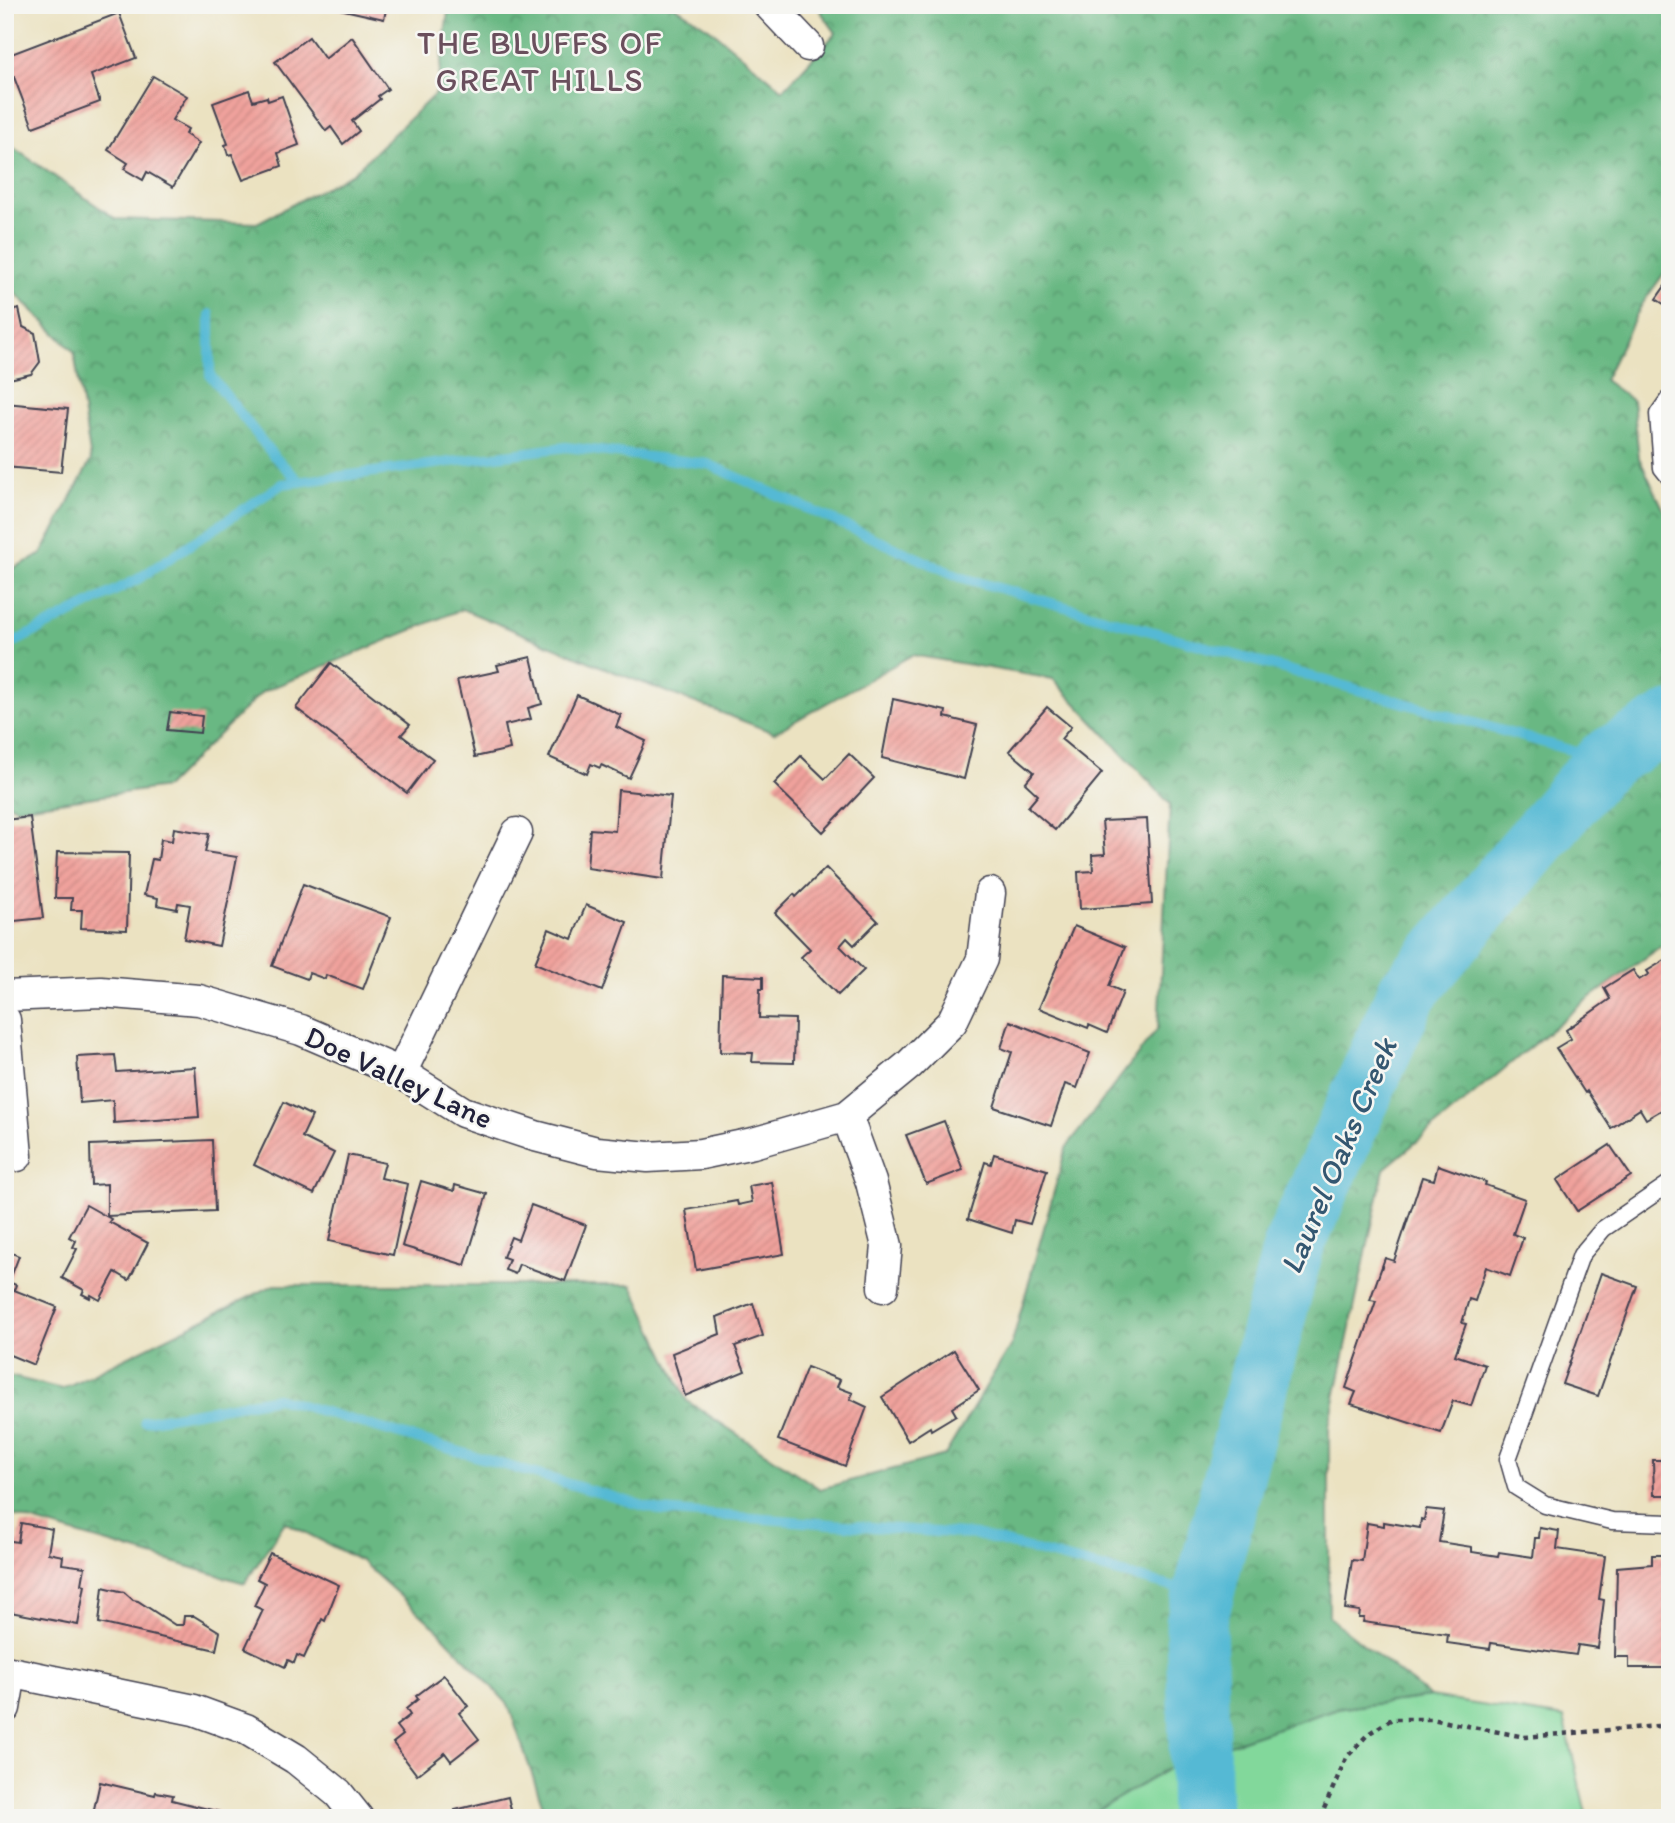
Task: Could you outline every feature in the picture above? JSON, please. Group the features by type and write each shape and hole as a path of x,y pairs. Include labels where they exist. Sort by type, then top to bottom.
{"street":[{"path":"769,5 808,46"},
{"path":"401,1073 517,833"},
{"name":"Doe Valley Lane","path":"5,996 101,992 199,1000 301,1030 401,1073 463,1112 535,1136 597,1152 648,1157 701,1154 753,1143 848,1116 909,1065 952,1022 982,959 990,893"},
{"path":"5,1020 17,1156"},
{"path":"848,1116 871,1182 887,1246 883,1287"},
{"path":"5,1708 8,1672 194,1710 246,1729 296,1759 338,1793 358,1818"}],"lane":[{"path":"1670,397 1658,414 1662,468 1670,478"},
{"path":"1670,1183 1603,1229 1581,1255 1508,1459 1516,1487 1545,1505 1612,1521 1670,1523"}],"path":[{"path":"1320,1818 1346,1758 1367,1734 1392,1719 1431,1719 1525,1737 1670,1725"}],"green space":[{"path":"449,5 673,5 710,29 783,90 836,33 816,5 1670,5 1670,265 1642,304 1604,380 1633,401 1639,458 1670,523 1670,940 1583,1003 1384,1169 1329,1426 1329,1617 1430,1697 1335,1709 1185,1759 1084,1818 547,1818 508,1704 437,1629 361,1561 285,1522 245,1583 5,1513 5,1375 62,1389 274,1285 632,1285 687,1401 820,1489 945,1455 1012,1343 1066,1148 1158,1028 1170,804 1053,679 912,655 774,733 612,671 462,609 262,692 166,787 16,808 5,802 5,572 41,555 91,460 74,352 5,283 5,142 116,219 257,223 353,173 437,92"},
{"path":"1430,1697 1564,1718 1587,1818 1084,1818 1184,1759 1335,1709"}],"building":[{"path":"322,5 387,5 384,19"},
{"path":"119,13 136,58 91,75 100,102 33,127 6,56"},
{"path":"309,37 325,59 352,37 388,89 378,96 380,99 352,121 359,131 343,144 331,127 326,131 275,62"},
{"path":"153,76 187,96 172,120 188,129 185,134 199,143 173,187 147,172 143,180 124,169 128,163 108,150"},
{"path":"249,90 253,101 267,97 268,101 282,96 299,145 278,153 282,166 243,180 232,154 228,155 225,145 228,144 213,103"},
{"path":"1670,279 1670,308 1656,299"},
{"path":"19,309 23,327 35,333 40,362 31,374 5,380 5,313"},
{"path":"5,403 68,409 61,472 5,467"},
{"path":"531,657 542,704 528,708 531,719 505,725 510,749 475,757 457,680 499,671 497,665"},
{"path":"331,663 410,725 401,735 433,759 407,793 296,708"},
{"path":"577,695 621,715 616,727 646,741 629,778 601,765 600,768 591,764 587,774 549,757"},
{"path":"893,699 946,711 945,717 977,725 964,779 882,758"},
{"path":"1047,707 1071,727 1061,739 1102,773 1055,830 1028,807 1038,795 1025,783 1034,772 1009,751"},
{"path":"170,712 202,716 200,733 167,730"},
{"path":"849,754 874,778 823,832 774,784 801,756 825,779"},
{"path":"618,790 671,796 663,879 587,868 590,829 615,831"},
{"path":"30,817 43,918 5,922 5,820"},
{"path":"1147,819 1152,904 1080,909 1078,872 1093,871 1092,855 1105,854 1102,821"},
{"path":"174,828 209,834 205,852 237,857 219,946 184,939 190,905 178,903 177,909 157,905 158,898 144,895 152,859 158,860 161,839 172,841"},
{"path":"57,852 129,853 127,930 81,928 82,910 71,910 72,898 55,898"},
{"path":"826,868 878,921 854,945 847,938 840,946 864,970 838,995 801,957 810,949 775,913"},
{"path":"303,884 391,917 363,989 326,975 325,979 309,973 307,979 272,966"},
{"path":"586,905 627,922 602,991 535,963 549,929 572,939"},
{"path":"1074,926 1125,947 1109,986 1123,992 1107,1033 1039,1008"},
{"path":"1670,957 1670,1105 1646,1119 1640,1109 1611,1128 1556,1048 1571,1039 1566,1030 1610,999 1604,988 1633,970 1639,980 1649,974 1647,971"},
{"path":"722,975 763,977 759,1018 795,1019 794,1063 752,1062 753,1053 720,1052"},
{"path":"1010,1021 1090,1053 1077,1088 1065,1084 1051,1126 994,1107 1012,1052 1001,1048"},
{"path":"115,1055 117,1072 195,1067 199,1117 114,1123 113,1100 80,1103 77,1057"},
{"path":"284,1102 312,1116 302,1137 334,1153 314,1194 254,1165"},
{"path":"944,1121 963,1170 926,1184 906,1135"},
{"path":"212,1140 215,1211 107,1216 107,1184 91,1185 90,1145"},
{"path":"1610,1145 1631,1176 1577,1211 1557,1180"},
{"path":"994,1154 1047,1170 1030,1224 1015,1220 1012,1233 968,1219 985,1162 991,1164"},
{"path":"348,1155 385,1163 381,1178 408,1184 393,1255 329,1241"},
{"path":"1438,1165 1525,1199 1513,1234 1523,1238 1510,1276 1486,1267 1475,1301 1469,1299 1462,1323 1466,1324 1455,1355 1485,1365 1471,1406 1453,1401 1441,1433 1351,1404 1356,1392 1346,1388 1376,1301 1370,1300 1385,1258 1394,1261 1422,1177 1434,1180"},
{"path":"421,1181 454,1191 455,1185 487,1194 465,1265 402,1246"},
{"path":"772,1182 784,1254 696,1270 686,1210 737,1201 738,1205 752,1202 749,1186"},
{"path":"86,1205 111,1219 109,1222 148,1243 129,1280 115,1272 100,1300 82,1294 84,1290 62,1278 77,1249 73,1247 76,1241 69,1237"},
{"path":"531,1205 586,1225 565,1281 519,1264 515,1274 505,1270 509,1259 503,1257 511,1237 518,1240"},
{"path":"5,1250 19,1256 9,1282 16,1285 14,1290 57,1307 34,1365 5,1353"},
{"path":"1601,1273 1637,1286 1598,1396 1562,1384"},
{"path":"753,1303 763,1336 735,1346 745,1371 685,1396 672,1353 720,1334 717,1317"},
{"path":"954,1350 979,1390 952,1408 956,1415 908,1441 882,1397"},
{"path":"807,1367 840,1380 837,1387 853,1393 850,1399 867,1407 845,1466 778,1440"},
{"path":"1653,1460 1670,1460 1670,1495 1654,1495"},
{"path":"1426,1509 1444,1511 1439,1542 1472,1547 1472,1552 1498,1556 1499,1552 1533,1557 1535,1538 1539,1538 1540,1528 1559,1531 1557,1549 1605,1556 1599,1599 1604,1600 1598,1648 1578,1645 1576,1655 1491,1643 1490,1649 1447,1643 1448,1634 1363,1622 1364,1618 1359,1618 1360,1611 1345,1609 1352,1560 1362,1561 1367,1523 1384,1526 1384,1522 1420,1528"},
{"path":"21,1523 52,1529 48,1553 63,1556 62,1564 85,1567 82,1584 85,1585 78,1625 5,1611 5,1540 18,1542"},
{"path":"270,1553 339,1585 325,1621 322,1619 304,1658 297,1655 294,1663 288,1660 285,1667 245,1648 263,1610 254,1606 265,1583 257,1579"},
{"path":"1652,1555 1670,1555 1670,1668 1629,1668 1629,1657 1615,1657 1617,1567 1652,1564"},
{"path":"103,1587 124,1592 175,1625 183,1625 184,1616 194,1616 220,1632 216,1650 99,1623"},
{"path":"444,1675 468,1706 459,1713 479,1739 451,1761 445,1753 417,1775 393,1743 403,1735 396,1726 410,1715 406,1709 418,1699 416,1696"},
{"path":"100,1782 155,1795 156,1792 173,1795 172,1800 220,1812 219,1818 92,1818"},
{"path":"508,1797 513,1818 456,1818 455,1810"}],"waterway":[{"path":"210,314 210,375 273,455 300,482"},
{"path":"5,647 138,579 282,484 566,447 708,464 960,577 1605,760"},
{"name":"Laurel Oaks Creek","path":"1201,1818 1196,1623 1294,1245 1408,991 1605,760 1670,722"},
{"path":"145,1421 277,1398 661,1511 976,1535 1203,1595"}],"district":[{"name":"THE BLUFFS OF GREAT HILLS","path":"540,62"}]}
